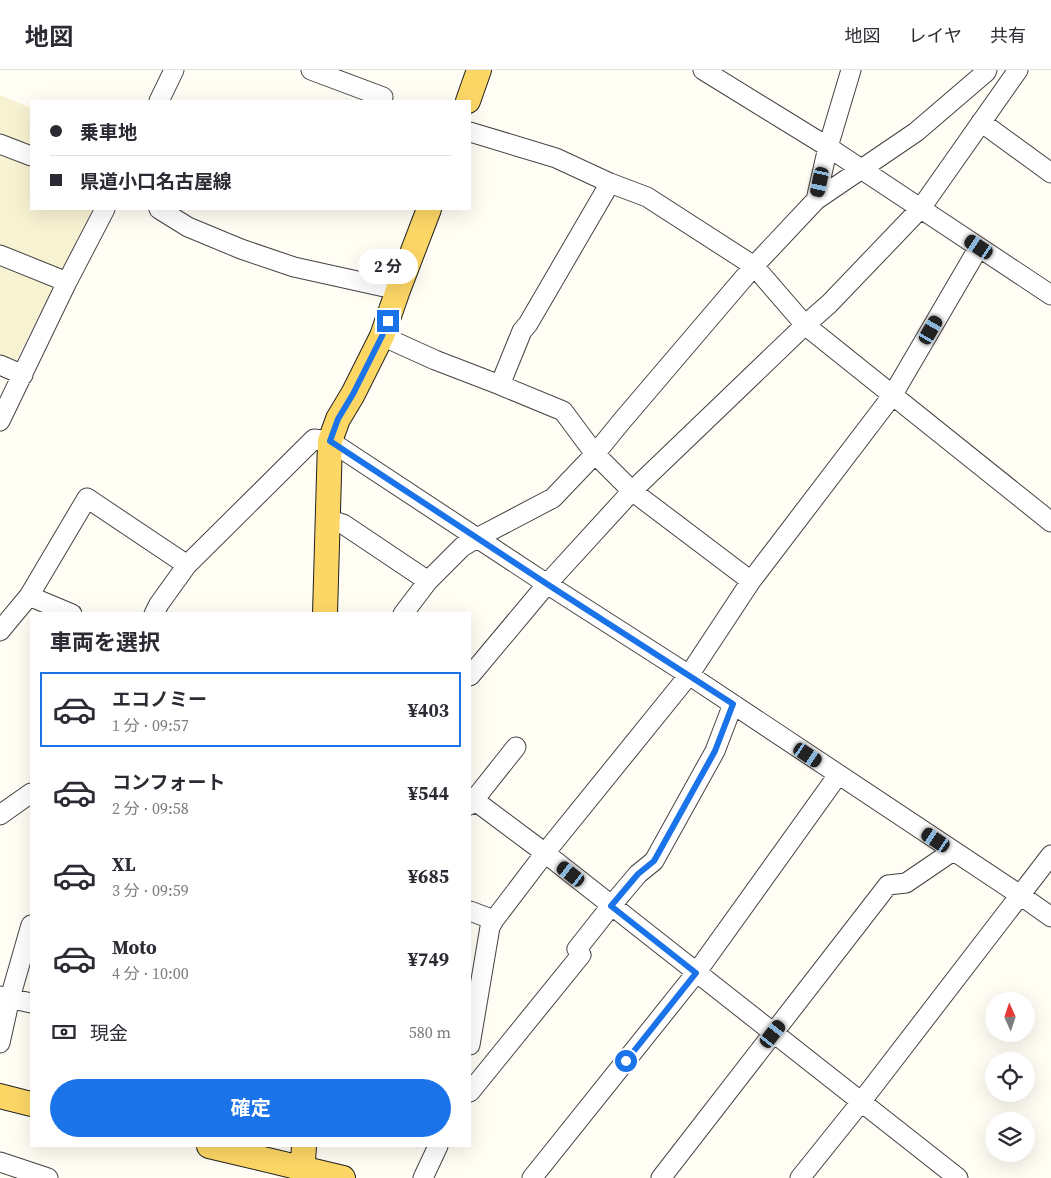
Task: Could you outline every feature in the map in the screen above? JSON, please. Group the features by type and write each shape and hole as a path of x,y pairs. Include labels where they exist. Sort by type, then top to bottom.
{"main road":[{"path":"468,100 479,70"},
{"path":"329,610 328,519 330,441 338,419 353,394 382,336 429,210"},
{"path":"0,1096 30,1104"},
{"path":"214,1147 303,1164 343,1178"}],"street":[{"path":"159,100 174,70"},
{"path":"311,70 383,96 382,100"},
{"path":"703,70 828,147 1051,295"},
{"path":"816,200 828,147 851,70"},
{"path":"471,675 547,584 632,491 829,304 921,208 1018,70"},
{"path":"405,612 428,581 462,547 553,498 595,454 754,266 816,200 916,132 985,71 1006,86"},
{"path":"981,122 1051,173"},
{"path":"471,132 556,158 647,196 754,266 805,325 892,396 1048,515"},
{"path":"0,144 30,156"},
{"path":"500,386 522,331 528,324 610,182"},
{"path":"0,421 67,282 104,210"},
{"path":"161,210 188,227 267,258 294,267 398,290"},
{"path":"471,1039 490,927 494,920 545,853 689,675 751,581 892,396 979,247"},
{"path":"0,256 67,282"},
{"path":"382,336 435,360 563,411 595,454 632,491 751,581"},
{"path":"0,365 23,375"},
{"path":"155,612 186,565 314,439 330,441 733,704 1051,917"},
{"path":"0,631 29,596 87,498 186,565"},
{"path":"328,519 343,524 428,581"},
{"path":"29,596 67,612"},
{"path":"471,1091 581,955 577,949 611,906 638,874 654,861 715,751 733,704"},
{"path":"516,747 471,800 545,853 861,1102 950,1175"},
{"path":"532,1178 696,973 838,775"},
{"path":"0,815 30,794"},
{"path":"661,1178 888,885 906,883 953,852"},
{"path":"800,1178 861,1102 1051,855"},
{"path":"471,911 494,920"},
{"path":"0,1043 5,997 30,928"},
{"path":"5,997 30,1003"},
{"path":"423,1178 438,1147"},
{"path":"0,1162 48,1178"}],"shaded area":[{"path":"0,95 30,108 30,146 0,134"},
{"path":"0,150 30,163 30,210 92,210 60,274 0,250"},
{"path":"0,260 56,282 14,365 0,359"}],"route":[{"path":"388,321 353,394 338,419 330,441 733,704 715,751 654,861 638,874 611,906 696,973 626,1061"}]}
